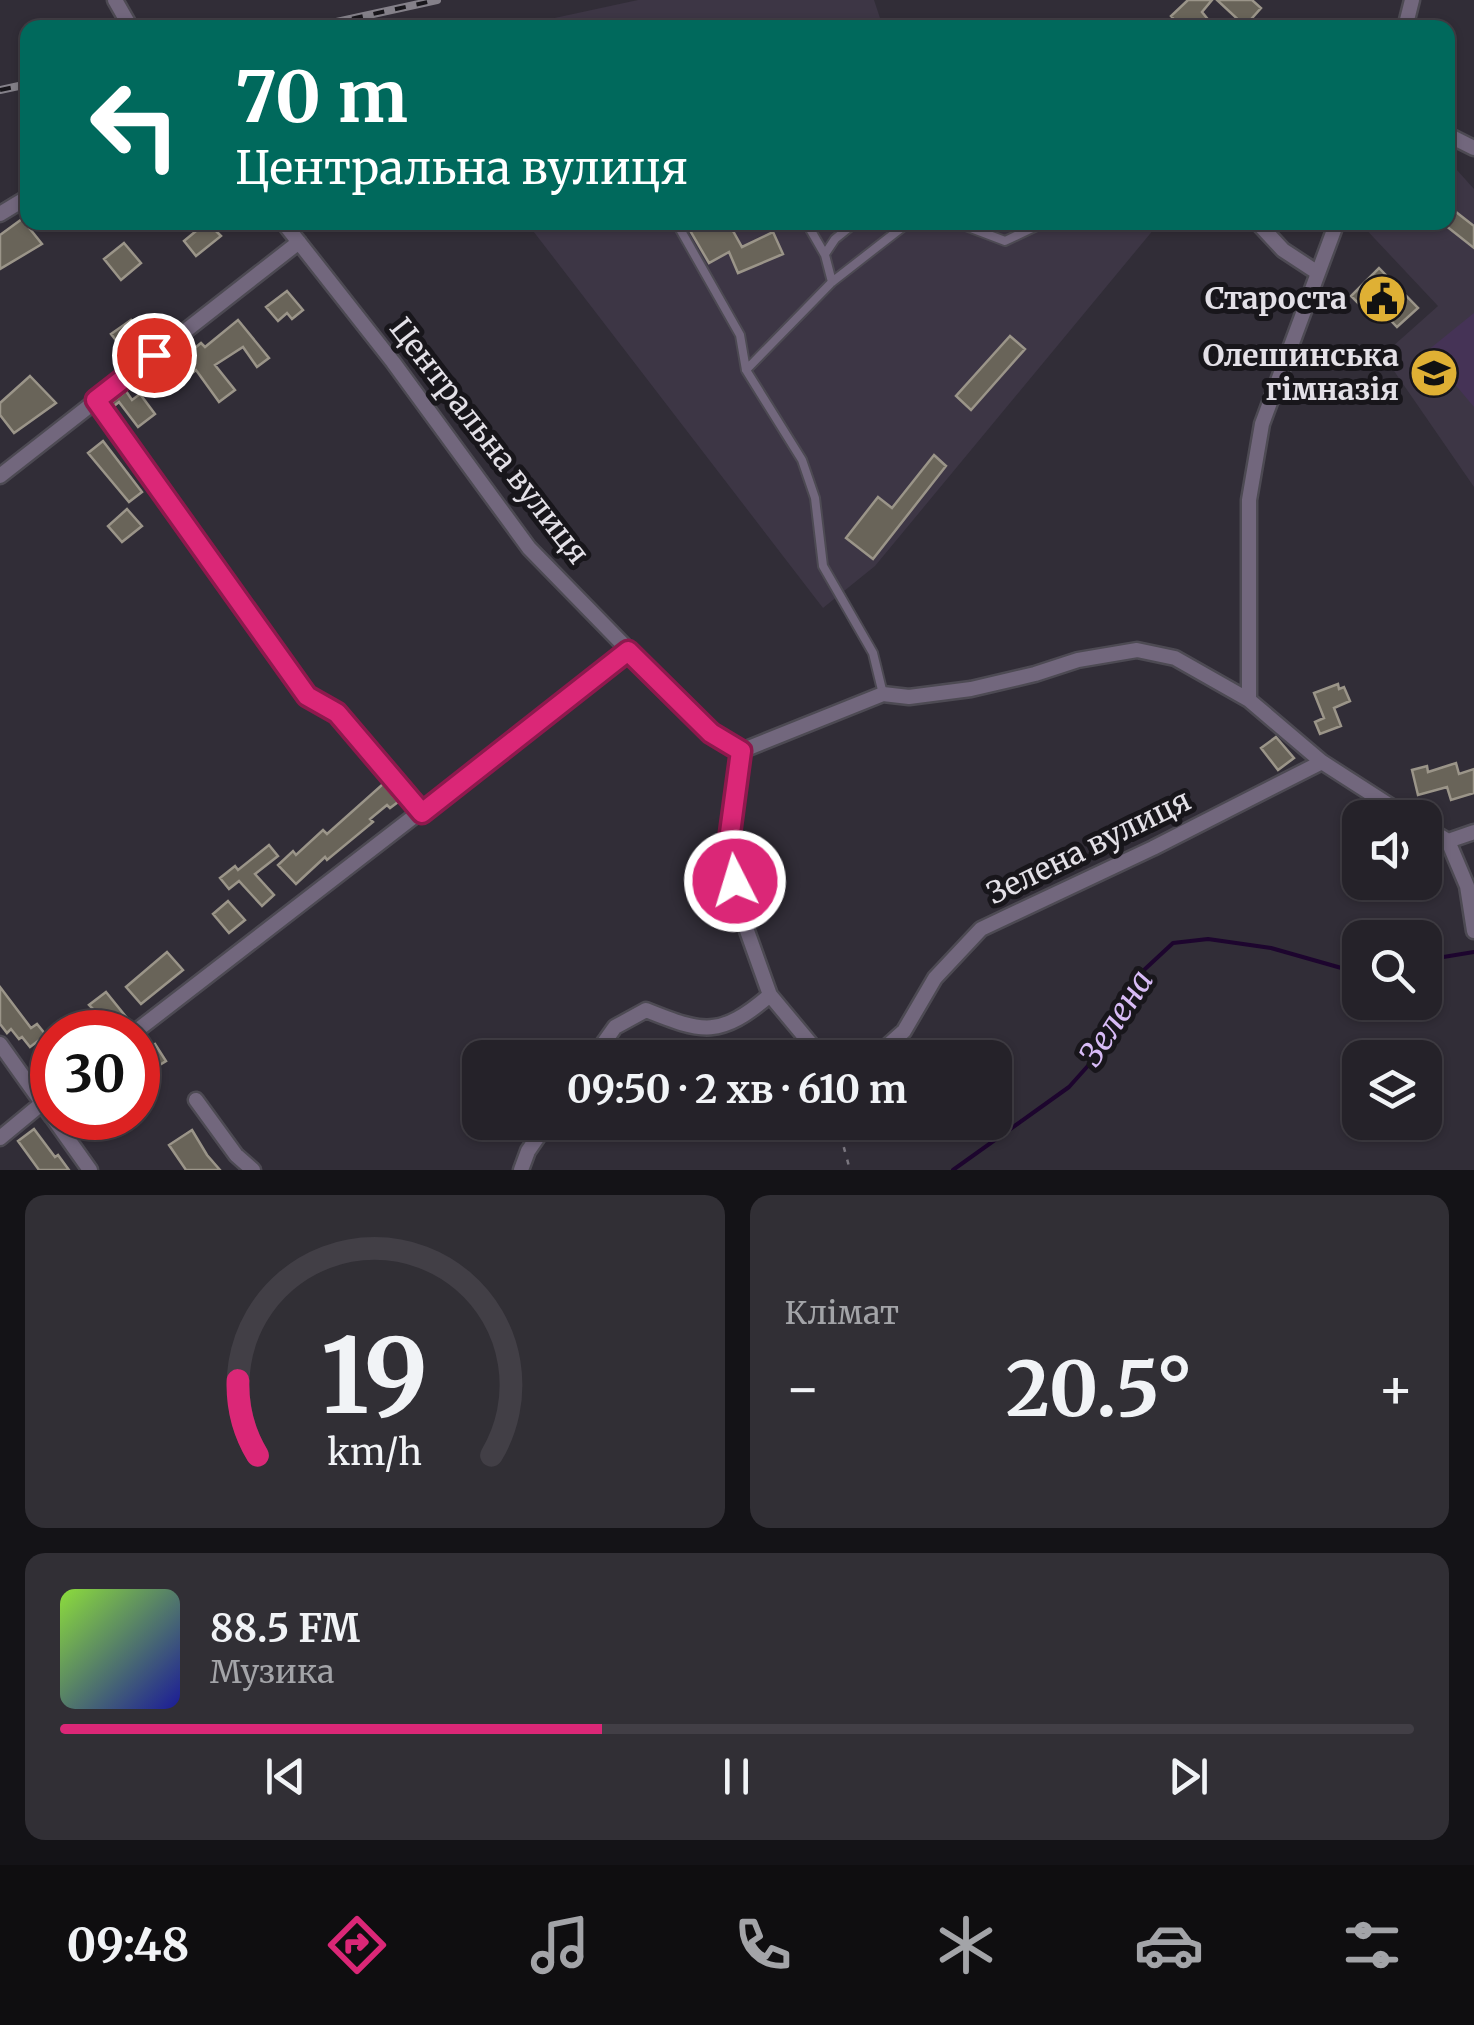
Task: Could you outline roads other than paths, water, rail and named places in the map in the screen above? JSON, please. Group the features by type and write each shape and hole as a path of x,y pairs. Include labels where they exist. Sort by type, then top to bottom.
{"street":[{"name":"Центральна вулиця","path":"289,230 393,362 528,548 711,733 741,751"},
{"path":"1264,230 1283,250 1318,273"},
{"path":"1248,700 1248,500 1262,424 1334,230"},
{"path":"0,476 299,242"},
{"path":"96,400 307,696 337,713 422,813"},
{"path":"808,1040 770,995 741,914 728,848 741,751 883,694 910,697 970,689 1078,660 1137,650 1175,658 1248,700 1322,762 1381,800"},
{"path":"160,1013 628,651"},
{"name":"Зелена вулиця","path":"894,1040 904,1031 935,978 982,929 1322,762"},
{"path":"1448,841 1474,832"},
{"path":"1442,837 1448,841 1467,886 1474,931"},
{"path":"606,1040 615,1027 646,1010 695,1029 742,1020 770,995"},
{"path":"0,1044 30,1078"},
{"path":"196,1100 236,1155 253,1170"},
{"path":"0,1138 30,1114"},
{"path":"69,1140 90,1170"},
{"path":"521,1170 536,1140"}],"lane":[{"path":"681,230 740,335 746,370 802,460 814,498 823,566 873,653 883,694"},
{"path":"811,230 825,255 832,282"},
{"path":"825,255 835,238 846,230"},
{"path":"746,370 832,282 899,230"},
{"path":"976,230 1005,241 1028,230"}],"waterway":[{"name":"Зелена","path":"953,1170 1069,1087 1103,1049 1144,970 1173,943 1208,939 1271,948 1342,968"},
{"name":"Зелена","path":"1442,957 1474,952"}],"railway":[{"path":"346,20 437,0"},
{"path":"0,90 20,86"}],"place":[{"name":"Староста","path":"1382,299"},
{"name":"Олешинська гімназія","path":"1434,373"}]}
